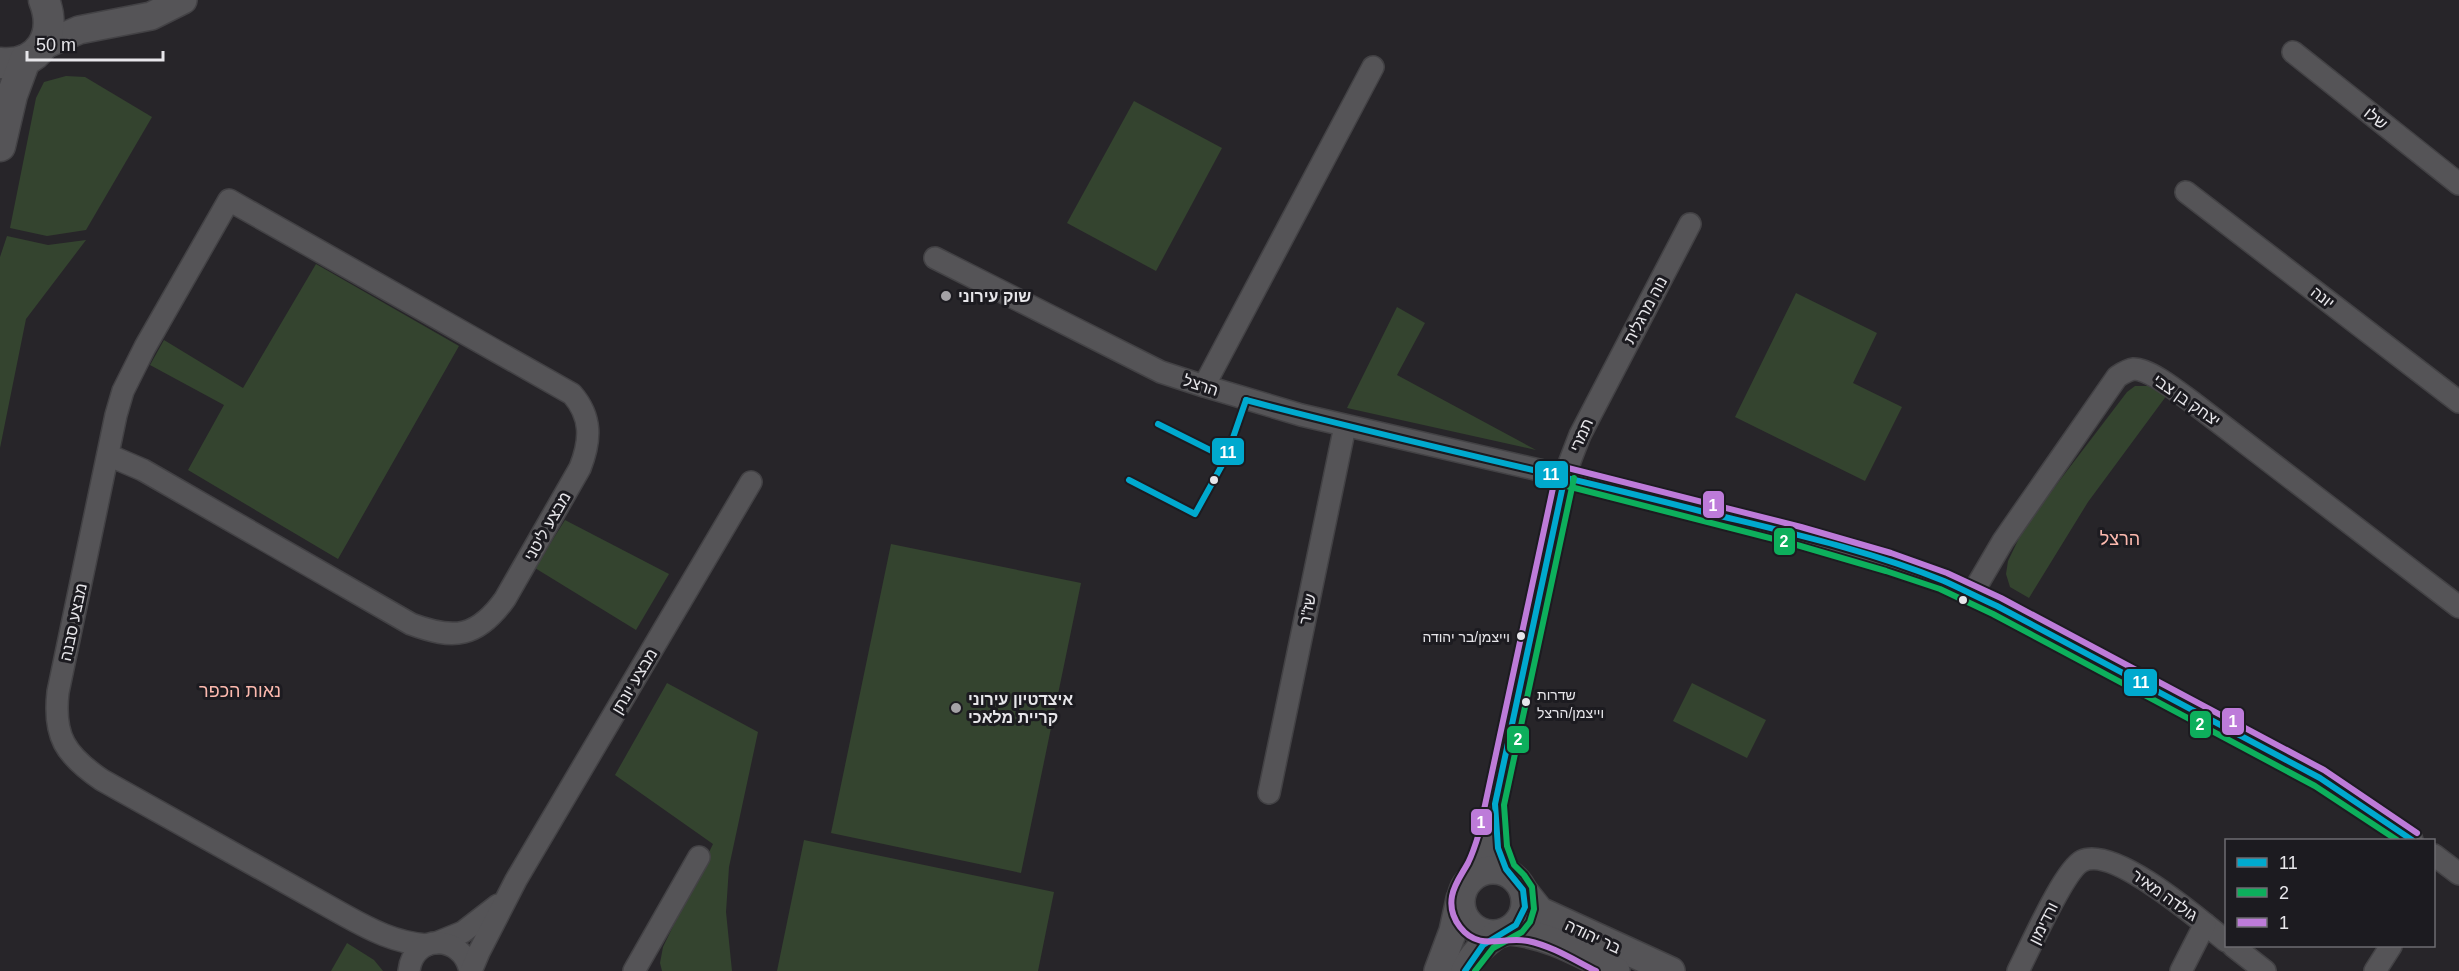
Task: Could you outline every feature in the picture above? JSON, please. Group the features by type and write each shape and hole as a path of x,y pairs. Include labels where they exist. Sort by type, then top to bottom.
{"main road":[{"path":"0,146 22,56 50,27 49,12 45,2"}],"street":[{"path":"22,56 80,30 151,16 183,0"},
{"path":"45,2 60,16 105,24"},
{"name":"שלו","path":"2293,52 2459,184"},
{"path":"1204,386 1374,67"},
{"name":"יונה","path":"2186,192 2459,402"},
{"name":"מבצע ליטני","path":"108,454 143,470 411,624 432,632 448,634 466,633 481,626 492,616 505,599 580,468 586,451 588,434 582,406 572,394 229,200"},
{"name":"מבצע סבנה","path":"229,200 132,370 123,391 58,692 56,715 66,747 77,761 102,780 344,915 377,933 414,944 445,943 461,952 471,971"},
{"name":"נוה מרגלית","path":"1600,395 1690,224"},
{"name":"הרצל","path":"935,258 1161,372 1204,386 1345,426 1566,476 1799,536 1889,562 1943,581 1972,594 2320,778 2411,839"},
{"name":"יצחק בן צבי","path":"1972,594 2003,541 2117,377 2126,370 2136,369 2150,374 2196,405 2459,608"},
{"name":"תמרי","path":"1495,804 1566,476 1580,435 1600,395"},
{"name":"שז\"ר","path":"1269,793 1345,426"},
{"name":"מבצע יונתן","path":"432,944 453,938 478,923 502,901 752,482"},
{"path":"1465,971 1470,960 1482,946 1518,924 1524,913 1526,902 1499,852 1495,804"},
{"path":"1438,971 1453,931 1462,893 1482,853 1495,804"},
{"path":"634,971 699,857"},
{"name":"גולדה מאיר","path":"2068,874 2082,861 2101,859 2122,865 2225,940"},
{"path":"2436,864 2459,874"},
{"path":"1503,933 1486,934 1471,925 1461,910 1462,893 1475,875 1485,870 1496,870 1516,882"},
{"name":"ורדימון","path":"2018,971 2068,874"},
{"name":"מבצע יונתן","path":"471,971 516,880"},
{"name":"בר יהודה","path":"1516,882 1540,911 1671,971"},
{"name":"מבצע סבנה","path":"344,915 373,936 393,954 407,971"},
{"path":"2181,971 2205,924"},
{"name":"בר יהודה","path":"1503,933 1528,932 1616,971"},
{"path":"407,971 413,957 432,944"},
{"path":"2235,947 2265,971"},
{"path":"2375,971 2390,947"}],"green space":[{"path":"66,76 85,77 152,117 86,230 47,236 10,228 36,98 44,82"},
{"path":"1134,101 1222,148 1156,271 1067,223"},
{"path":"7,236 48,245 86,240 26,319 0,448 0,257"},
{"path":"316,264 459,346 338,559 188,470 224,405 150,365 164,340 243,388"},
{"path":"1796,293 1877,333 1853,383 1902,407 1865,481 1735,417"},
{"path":"1397,307 1425,323 1397,375 1536,450 1347,408"},
{"path":"2135,386 2149,386 2167,395 2088,502 2029,598 2010,587 2006,574 2008,561 2020,536 2127,392"},
{"path":"565,520 669,574 636,630 535,568"},
{"name":"איצדטיון עירוני קריית מלאכי","path":"891,544 1081,583 1021,873 831,833"},
{"path":"667,683 758,732 729,867 726,912 732,971 662,971 660,963 663,947 713,844 615,775"},
{"path":"1692,683 1766,720 1747,758 1673,721"},
{"path":"804,840 1054,892 1038,971 777,971"},
{"path":"347,943 374,960 383,971 331,971"}],"transit line":[{"name":"11","path":"1246,400 1854,550 1944,581 1997,606 2320,778 2411,839"},
{"name":"11","path":"1129,480 1195,514 1226,458 1246,400"},
{"name":"11","path":"1158,424 1226,458"},
{"name":"1","path":"1596,971 1537,943 1519,940 1492,942 1475,939 1467,935 1460,927 1451,904 1454,887 1470,859 1479,833 1556,474 1564,467 1801,527 1891,553 1947,573 2001,598 2324,770 2417,833"},
{"name":"11","path":"1465,971 1483,945 1516,925 1525,907 1523,890 1506,869 1498,848 1495,804 1565,476"},
{"name":"2","path":"1475,971 1493,948 1522,932 1530,922 1534,909 1532,887 1514,865 1507,846 1504,805 1574,478"},
{"name":"2","path":"1563,485 1797,545 1940,589 1993,614 2315,786 2395,839"}],"place":[{"name":"שוק עירוני","path":"946,296"},
{"name":"וייצמן/בר יהודה","path":"1521,636"},
{"name":"שדרות וייצמן/הרצל","path":"1526,702"},
{"name":"איצדטיון עירוני קריית מלאכי","path":"956,708"}],"district":[{"name":"הרצל","path":"2120,539"},
{"name":"נאות הכפר","path":"240,691"}]}
